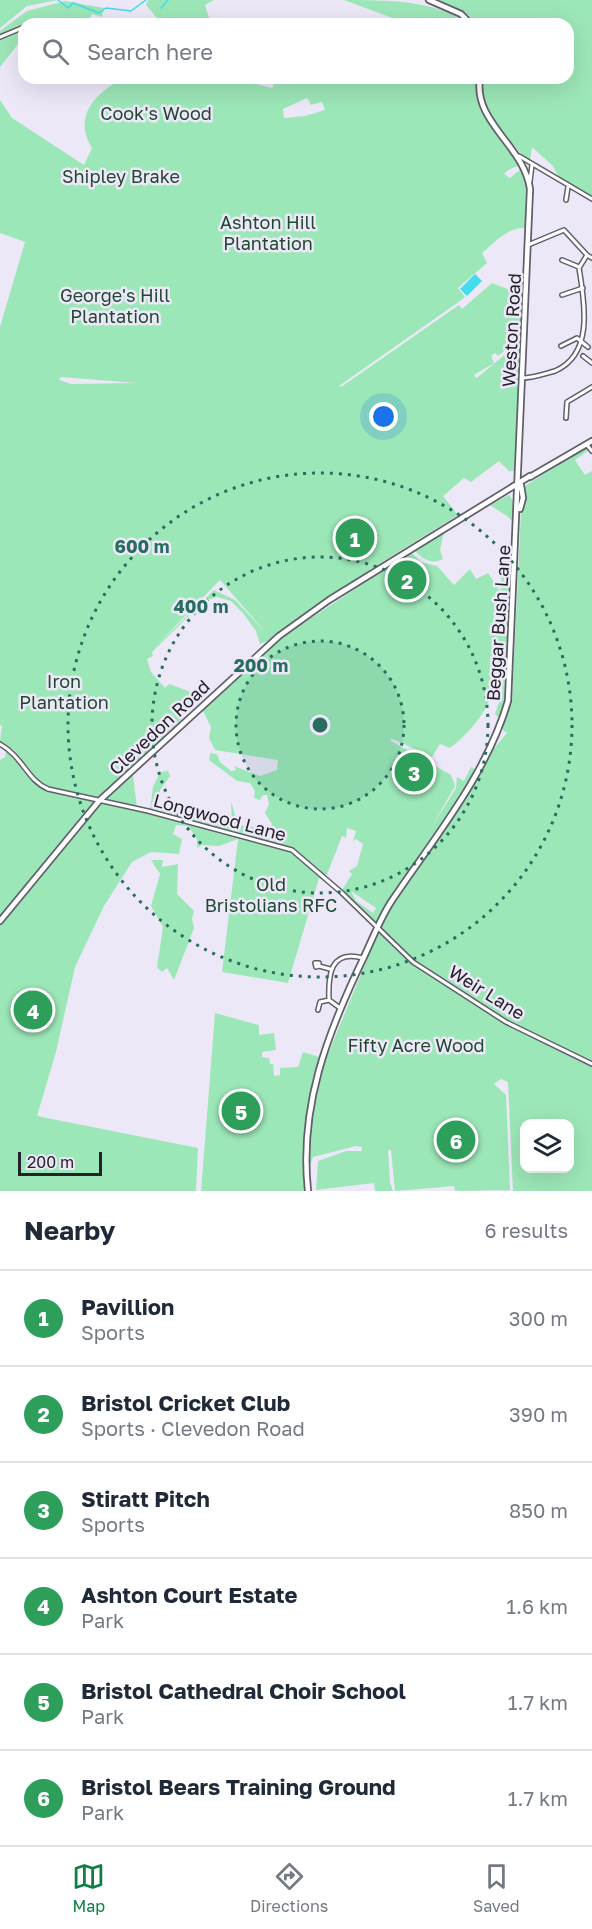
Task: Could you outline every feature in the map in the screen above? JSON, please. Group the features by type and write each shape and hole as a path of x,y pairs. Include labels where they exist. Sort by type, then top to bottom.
{"main road":[{"path":"429,0 465,18"},
{"name":"Weston Road","path":"479,84 478,95 482,107 519,156 529,185 519,482"},
{"name":"Clevedon Road","path":"0,921 99,801 279,636 338,595 519,482 592,441"},
{"name":"Beggar Bush Lane","path":"308,1191 304,1148 312,1093 340,1008 390,904 452,814 500,729 508,701 519,482"},
{"name":"Beggar Bush Lane","path":"518,512 523,498 519,482"},
{"path":"505,491 519,497"}],"street":[{"path":"0,37 18,30"},
{"path":"519,156 592,200"},
{"name":"Weston Road","path":"529,185 532,165"},
{"path":"565,197 568,187"},
{"path":"528,245 564,230 592,258"},
{"path":"587,255 579,267 590,326"},
{"path":"562,260 579,267"},
{"path":"564,295 583,288"},
{"path":"561,346 566,341 577,338 588,347"},
{"path":"522,378 562,369 583,356 590,341"},
{"path":"583,356 592,363"},
{"path":"564,416 568,401 592,387"},
{"path":"586,444 592,451"},
{"name":"Longwood Lane","path":"0,744 19,757 39,786 186,821 292,850 377,927"},
{"name":"Weir Lane","path":"377,927 413,962 506,1022 592,1064"},
{"path":"329,1000 330,969 335,962 346,958 363,958"},
{"path":"319,966 330,969"},
{"path":"318,1010 320,1002 329,1000 340,1008"}],"green space":[{"path":"0,0 58,0 27,6 0,28"},
{"path":"148,0 214,0 205,5 209,18 157,18 146,5"},
{"path":"344,0 410,3 441,10 460,18 392,18"},
{"path":"437,0 592,0 592,196 559,178 553,166 532,147 530,161 524,157 494,121 483,90 483,84 574,84 574,18 472,18"},
{"path":"65,1 104,8 102,17 92,14 90,18 18,18 18,44 0,67 0,31 27,11"},
{"path":"113,84 256,84 272,88 274,84 477,84 480,104 485,115 520,165 504,174 510,178 521,169 526,180 525,228 507,233 482,253 487,263 458,288 465,297 339,386 341,387 459,305 462,309 492,283 510,290 524,283 521,337 498,356 495,353 491,356 494,363 474,375 478,377 521,341 515,471 509,471 499,461 471,482 464,478 443,496 458,515 374,567 273,639 260,644 256,631 231,601 217,597 204,601 152,652 153,656 147,659 151,672 165,688 169,684 202,696 182,715 182,719 92,806 97,807 133,775 137,808 150,811 153,787 160,772 168,771 170,776 160,790 158,806 168,809 171,813 175,810 178,814 178,803 196,819 220,826 229,814 229,827 232,828 231,801 238,825 252,826 257,832 269,831 272,824 265,813 269,804 267,795 263,795 260,800 254,798 255,791 250,783 237,781 209,760 210,753 217,754 220,762 231,771 236,770 234,766 260,776 277,770 278,760 215,750 209,738 211,727 202,709 281,638 411,552 421,562 437,566 454,585 470,569 476,579 488,573 500,591 503,558 513,559 506,701 494,736 491,735 499,718 495,714 503,690 498,672 488,704 475,724 450,748 440,744 432,757 391,738 391,741 451,775 455,786 431,828 456,788 457,777 464,781 471,767 476,770 461,798 375,926 344,896 319,878 288,983 222,972 238,839 219,846 202,845 197,848 197,839 188,826 176,825 173,834 182,839 179,854 151,852 132,862 104,906 75,967 56,1052 37,1116 198,1148 196,1191 0,1191 0,760 5,757 6,751 19,760 21,758 14,750 0,741 2,726 0,725 0,327 25,242 0,233 0,100 12,118 84,165 92,148 86,137 86,116 90,106","holes":["307,98 311,105 322,102 325,110 305,116 284,118 283,109","61,377 136,383 71,384 59,380","220,580 267,634 235,600 214,590 154,648","347,828 356,831 353,841 356,839 363,844 357,866 349,871 352,874 342,890 326,877 342,836 346,838","351,891 376,908 373,913 356,901"]},
{"name":"Fifty Acre Wood","path":"585,448 589,450 575,460 585,475 592,471 592,1191 513,1191 508,1082 501,1079 494,1084 506,1095 510,1190 455,1191 454,1186 395,1191 391,1150 388,1150 390,1182 393,1191 375,1191 374,1183 316,1190 318,1161 346,1151 362,1151 362,1147 356,1146 313,1157 309,1169 311,1191 201,1191 215,1013 259,1025 259,1035 274,1033 276,1050 262,1052 262,1057 269,1058 270,1064 273,1064 274,1076 280,1075 280,1068 298,1067 303,1052 326,1059 384,918 464,802 490,753 507,733 502,729 512,700 521,512 525,499 525,486"},
{"path":"509,495 515,504 514,523 490,505"},
{"path":"444,532 440,550 443,559 427,560 414,550"},
{"path":"151,860 163,860 162,867 178,864 177,894 194,911 192,919 194,928 174,980 167,968 162,972 157,967 163,927 151,906 160,874"}],"water":[{"path":"475,274 482,281 467,296 460,289"}],"waterway":[{"path":"58,0 68,8 73,3 99,13 106,8 131,11 146,0"},
{"path":"161,8 168,0"}],"place":[{"name":"Pavillion","path":"355,538"},
{"name":"Bristol Cricket Club","path":"407,580"},
{"name":"Stiratt Pitch","path":"414,772"},
{"name":"Ashton Court Estate","path":"33,1010"},
{"name":"Bristol Cathedral Choir School","path":"241,1111"},
{"name":"Bristol Bears Training Ground","path":"456,1140"}],"park label":[{"name":"Cook's Wood","path":"156,113"},
{"name":"Shipley Brake","path":"121,176"},
{"name":"Ashton Hill Plantation","path":"268,232"},
{"name":"George's Hill Plantation","path":"115,305"},
{"name":"Iron Plantation","path":"64,691"},
{"name":"Old Bristolians RFC","path":"271,894"}]}
